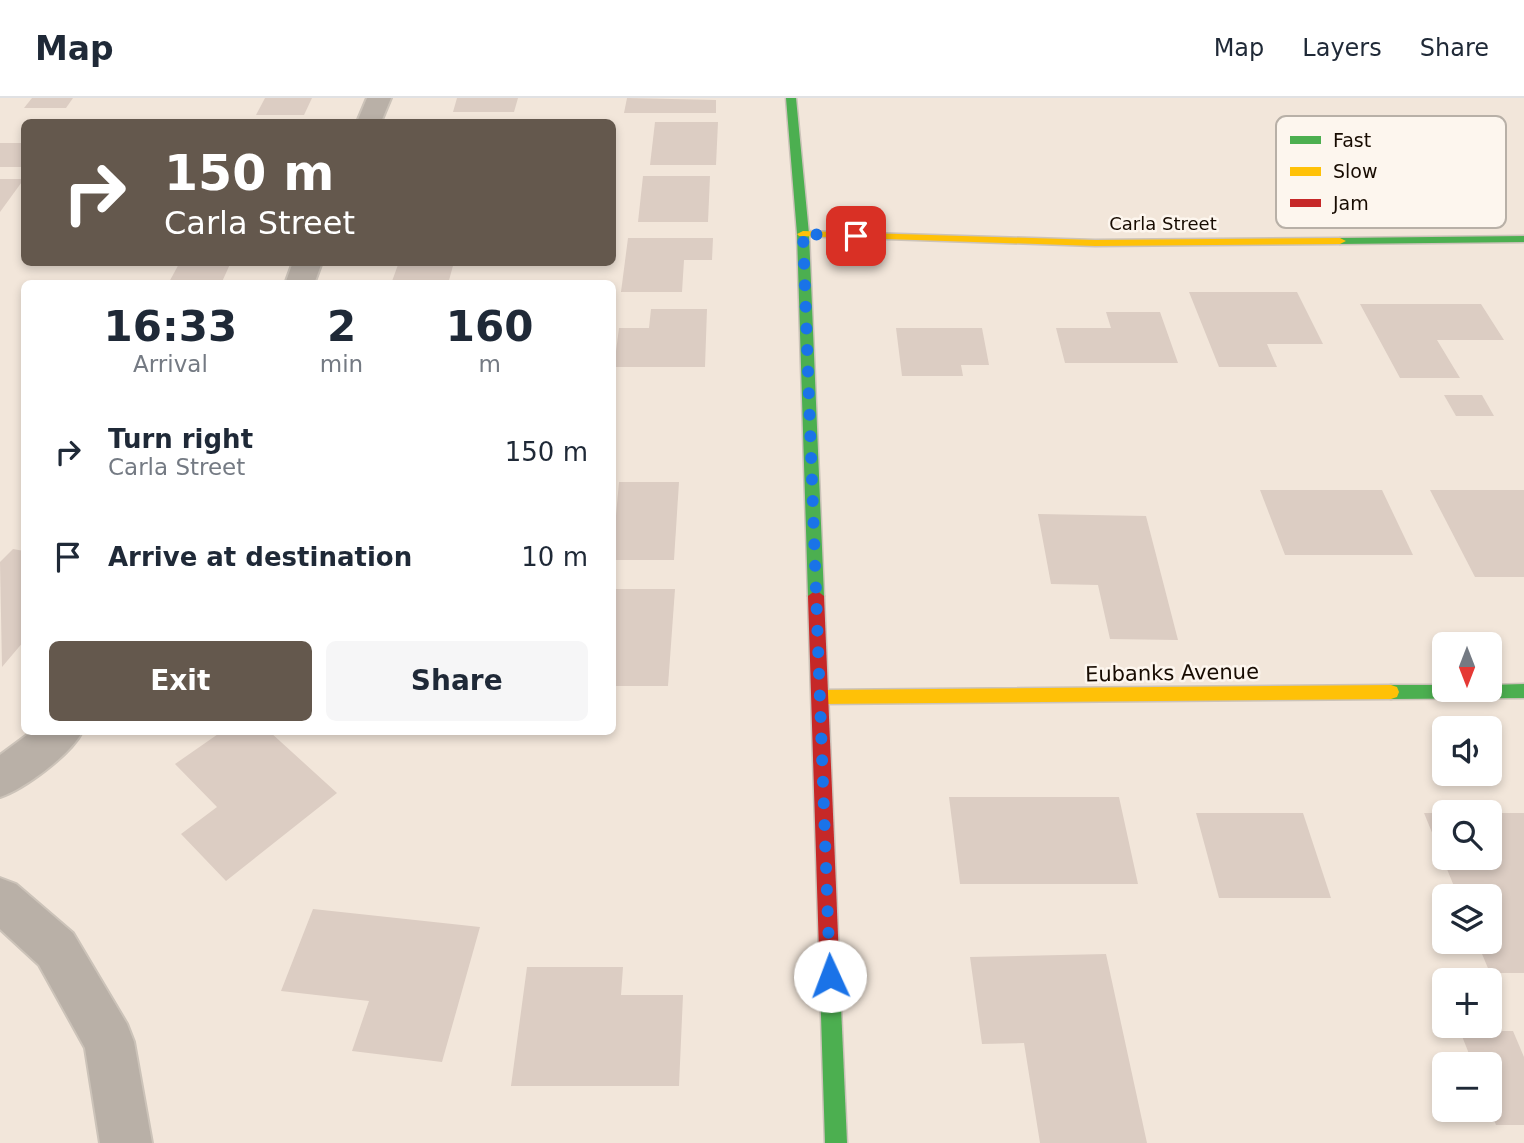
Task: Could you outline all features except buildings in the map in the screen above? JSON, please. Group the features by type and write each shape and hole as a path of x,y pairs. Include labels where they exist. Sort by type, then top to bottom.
{"street":[{"path":"370,119 379,98"},
{"path":"791,98 803,234 836,1143"},
{"name":"Carla Street","path":"803,234 1095,243 1524,240"},
{"name":"Eubanks Avenue","path":"820,697 1524,691"},
{"path":"0,779 57,735"},
{"path":"0,899 56,949 109,1042 126,1143"}],"traffic: fast":[{"path":"791,98 803,234 816,596"},
{"path":"1340,241 1524,239"},
{"path":"1391,692 1524,691"},
{"path":"830,984 836,1143"}],"traffic: slow":[{"path":"803,234 1095,243 1340,241"},
{"path":"820,697 1391,692"}],"traffic: jam":[{"path":"816,596 830,984"}],"route":[{"path":"830,976 803,234 856,236"}]}
